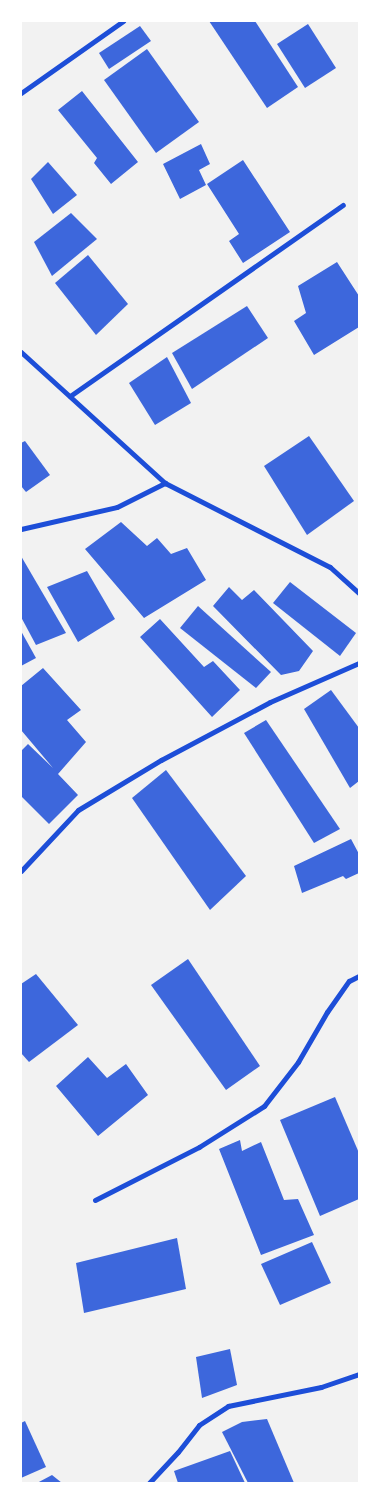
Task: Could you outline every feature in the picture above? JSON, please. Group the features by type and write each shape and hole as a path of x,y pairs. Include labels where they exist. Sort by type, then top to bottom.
{"street":[{"path":"21,93 122,21"},
{"path":"70,396 343,205"},
{"path":"21,352 165,483 330,567 359,593"},
{"path":"21,529 117,507 165,483"},
{"path":"21,871 78,810 160,760 270,702 359,663"},
{"path":"95,1200 199,1148 264,1106 298,1062 327,1012 349,981 359,976"},
{"path":"149,1483 178,1452 199,1424 228,1406 321,1387 359,1374"}],"building":[{"path":"209,21 255,21 298,87 267,108"},
{"path":"308,24 336,68 305,88 277,44"},
{"path":"140,26 151,41 109,69 99,53"},
{"path":"147,49 199,122 156,153 104,80"},
{"path":"82,91 138,162 111,184 94,163 97,158 58,110"},
{"path":"201,144 210,164 199,170 206,185 180,199 163,164"},
{"path":"243,160 290,232 243,263 229,241 239,234 207,184"},
{"path":"48,162 77,195 53,214 31,179"},
{"path":"71,213 97,239 52,276 34,242"},
{"path":"88,255 128,304 96,335 55,283"},
{"path":"337,262 359,296 359,327 314,355 294,321 306,313 298,286"},
{"path":"247,306 268,338 192,389 172,353"},
{"path":"167,357 191,403 155,425 129,383"},
{"path":"309,436 354,501 307,535 264,466"},
{"path":"25,441 50,475 26,492 21,486 21,443"},
{"path":"121,522 147,546 157,538 171,554 187,548 206,580 144,618 85,549"},
{"path":"21,556 66,633 36,645 21,617"},
{"path":"87,571 115,619 78,642 47,587"},
{"path":"290,582 356,633 340,656 273,603"},
{"path":"229,587 242,600 254,590 313,651 299,671 281,675 213,606"},
{"path":"198,606 271,672 256,688 180,628"},
{"path":"160,619 204,667 213,661 240,690 212,717 140,637"},
{"path":"21,631 36,658 21,666"},
{"path":"43,668 81,710 67,720 86,742 58,774 78,795 49,824 21,796 21,751 28,744 53,768 21,730 21,686"},
{"path":"331,690 359,728 359,781 350,788 304,709"},
{"path":"266,720 340,829 314,843 244,733"},
{"path":"166,770 246,876 210,910 132,798"},
{"path":"351,839 359,854 359,873 346,879 343,876 302,893 294,866"},
{"path":"188,959 260,1066 226,1090 151,985"},
{"path":"36,974 78,1025 29,1062 21,1053 21,984"},
{"path":"88,1057 107,1078 126,1064 148,1095 98,1136 56,1086"},
{"path":"335,1097 359,1153 359,1199 320,1216 280,1120"},
{"path":"240,1140 242,1151 261,1142 284,1200 298,1199 314,1235 261,1255 219,1149"},
{"path":"177,1238 186,1289 84,1313 76,1263"},
{"path":"312,1242 331,1283 280,1305 261,1264"},
{"path":"230,1349 237,1385 202,1398 196,1357"},
{"path":"267,1419 294,1483 248,1483 222,1432 242,1422"},
{"path":"25,1421 46,1467 21,1478 21,1423"},
{"path":"230,1451 245,1483 178,1483 174,1471"},
{"path":"52,1475 62,1483 37,1483"}]}
